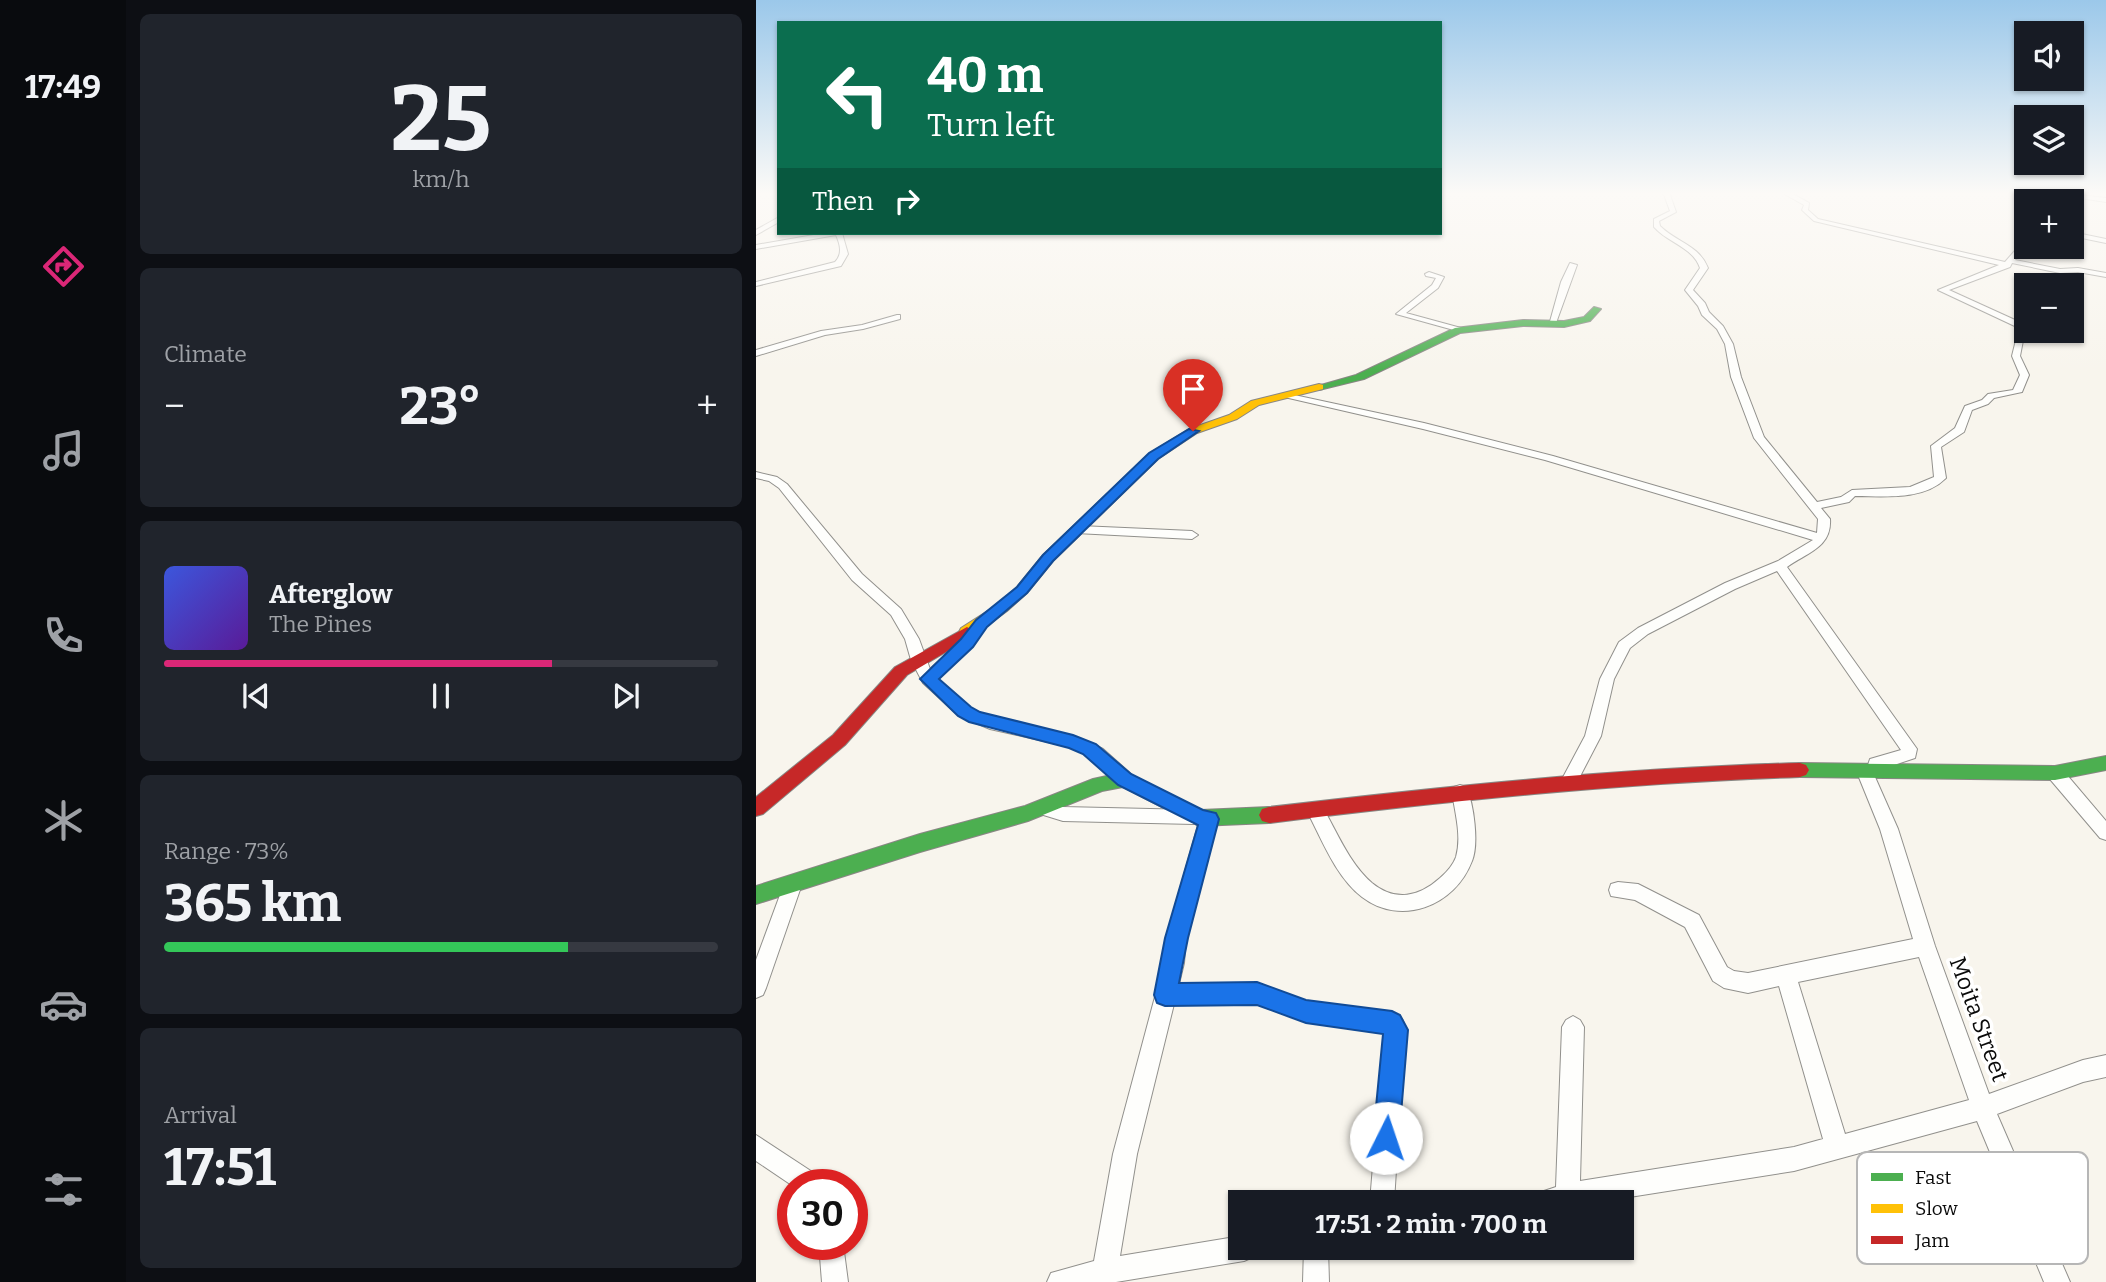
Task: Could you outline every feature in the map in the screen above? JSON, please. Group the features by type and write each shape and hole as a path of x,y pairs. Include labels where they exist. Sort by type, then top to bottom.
{"street":[{"path":"756,284 838,264 844,260 844,252"},
{"path":"1569,782 1592,736 1607,679 1624,645 1651,627 1693,608 1730,586 1814,547 1826,527 1815,506 1759,438 1736,377 1729,344 1720,328 1704,313 1702,305 1689,290 1704,268 1702,259 1694,252"},
{"path":"1960,252 2009,263 2106,275"},
{"path":"1815,506 1845,500 1852,493 1903,491 1930,486 1940,478 1936,446 1960,430 1968,408 1986,402 1991,396 2017,392 2025,376 2025,369 2016,356 2023,327 1942,290 2009,263 2014,256"},
{"path":"1552,323 1573,265"},
{"path":"1429,274 1440,277 1435,286 1400,314 1458,330"},
{"path":"756,808 847,732 884,686 918,660 982,623 1022,590 1048,558 1154,456 1170,444 1203,426 1238,414 1255,403 1360,377 1458,330 1498,324 1564,324 1587,319 1597,309"},
{"path":"756,353 824,333 863,327 897,317"},
{"path":"1285,396 1424,426 1549,458 1820,538"},
{"path":"756,475 773,479 783,486 857,577 895,612 912,639 918,660 928,679 964,712 1073,742 1097,753 1125,779 1204,818"},
{"path":"1080,530 1192,535"},
{"path":"1782,564 1909,749 1909,754 1876,764 1869,770"},
{"path":"928,679 967,643 982,623"},
{"path":"1043,808 1063,814 1204,818 1316,811 1460,792 1676,774 1869,770 1952,774 2055,773 2106,763"},
{"name":"Moita Street","path":"1869,770 1925,946 1983,1108 2002,1152"},
{"path":"2055,773 2106,833"},
{"path":"756,895 920,843 1043,808 1100,784 1125,779"},
{"path":"1316,811 1352,874 1364,888 1388,903 1406,906 1429,899 1448,884 1460,869 1466,854 1467,838 1460,792"},
{"path":"1103,1276 1125,1154 1165,995 1204,818"},
{"path":"756,988 793,884"},
{"path":"1618,890 1638,892 1692,921 1724,977 1748,983 1925,946"},
{"path":"1785,974 1837,1146"},
{"path":"1165,995 1257,993 1306,1012 1380,1021 1395,1026 1383,1190"},
{"path":"1559,1190 1569,1114 1573,1027"},
{"path":"1606,1190 1794,1159 1983,1108 2083,1070 2106,1066"},
{"path":"756,1147 788,1169"},
{"path":"1060,1282 1228,1251"},
{"path":"833,1260 835,1282"},
{"path":"1316,1260 1316,1282"},
{"name":"Moita Street","path":"2049,1264 2057,1282"}],"traffic: fast":[{"path":"1319,387 1360,377 1458,330 1523,323 1564,324 1587,319 1597,309"},
{"path":"1800,770 2055,773 2106,763"},
{"path":"756,895 920,843 1028,813 1100,784 1125,779 1199,818 1269,815"}],"traffic: slow":[{"path":"967,632 1002,608 1022,590 1048,558 1154,456 1193,431 1233,417 1255,403 1319,387"}],"traffic: jam":[{"path":"756,808 839,740 901,671 967,632"},
{"path":"1269,815 1460,792 1676,774 1800,770"}],"route":[{"path":"1193,431 1154,456 1048,558 1022,590 982,623 967,643 928,679 964,712 990,723 1073,742 1090,749 1125,779 1199,818 1209,819 1177,938 1174,963 1165,995 1257,993 1306,1012 1392,1023 1396,1030 1386,1138"}]}
